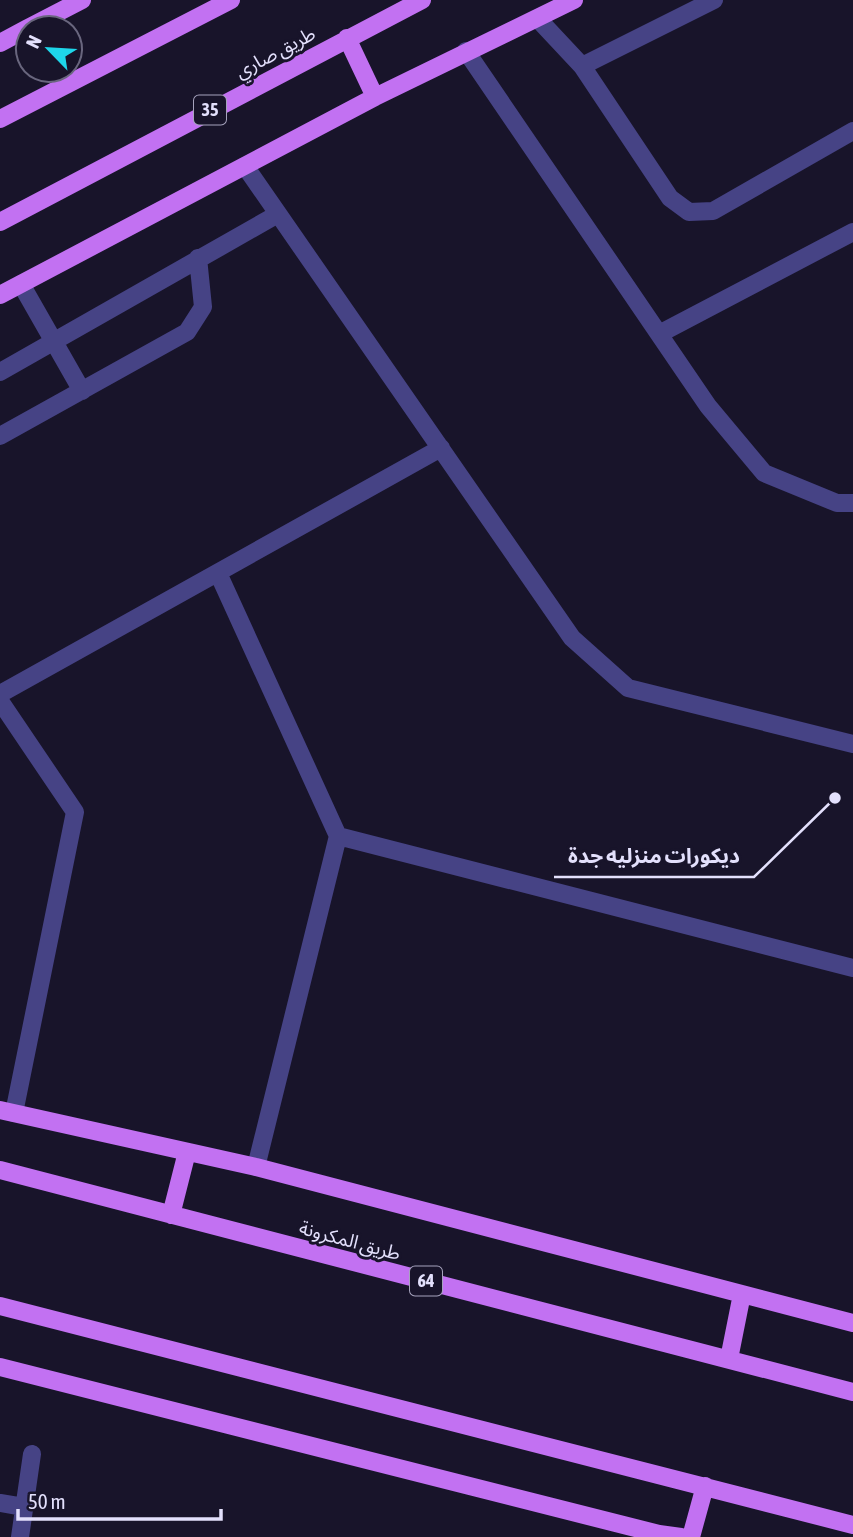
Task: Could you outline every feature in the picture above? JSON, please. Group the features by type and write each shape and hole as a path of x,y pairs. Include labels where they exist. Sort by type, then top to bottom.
{"main road":[{"path":"55,14 82,0"},
{"path":"0,119 231,0"},
{"name":"طريق صاري","path":"0,222 422,0"},
{"path":"0,295 375,97 574,0"},
{"path":"347,38 375,97"},
{"path":"7,1112 256,1167 853,1323"},
{"path":"171,1215 187,1152"},
{"name":"طريق المكرونة","path":"0,1170 853,1392"},
{"path":"729,1359 742,1294"},
{"path":"0,1306 853,1525"},
{"path":"0,1367 660,1536 681,1537"},
{"path":"691,1537 705,1486"}],"street":[{"path":"582,66 714,0"},
{"path":"538,19 582,66 670,198 689,212 713,211 853,131"},
{"path":"466,51 708,406 764,472 848,504"},
{"path":"245,166 572,638 628,688 853,744"},
{"path":"0,372 278,214"},
{"path":"659,334 853,232"},
{"path":"0,436 187,332 204,307 198,258"},
{"path":"21,284 82,391"},
{"path":"0,694 441,448"},
{"path":"218,573 338,836 256,1167"},
{"path":"0,701 75,812 7,1112"},
{"path":"338,836 853,968"},
{"path":"20,1537 32,1454"},
{"path":"0,1503 24,1507"}],"place":[{"name":"ديكورات منزليه جدة","path":"835,798"}]}
